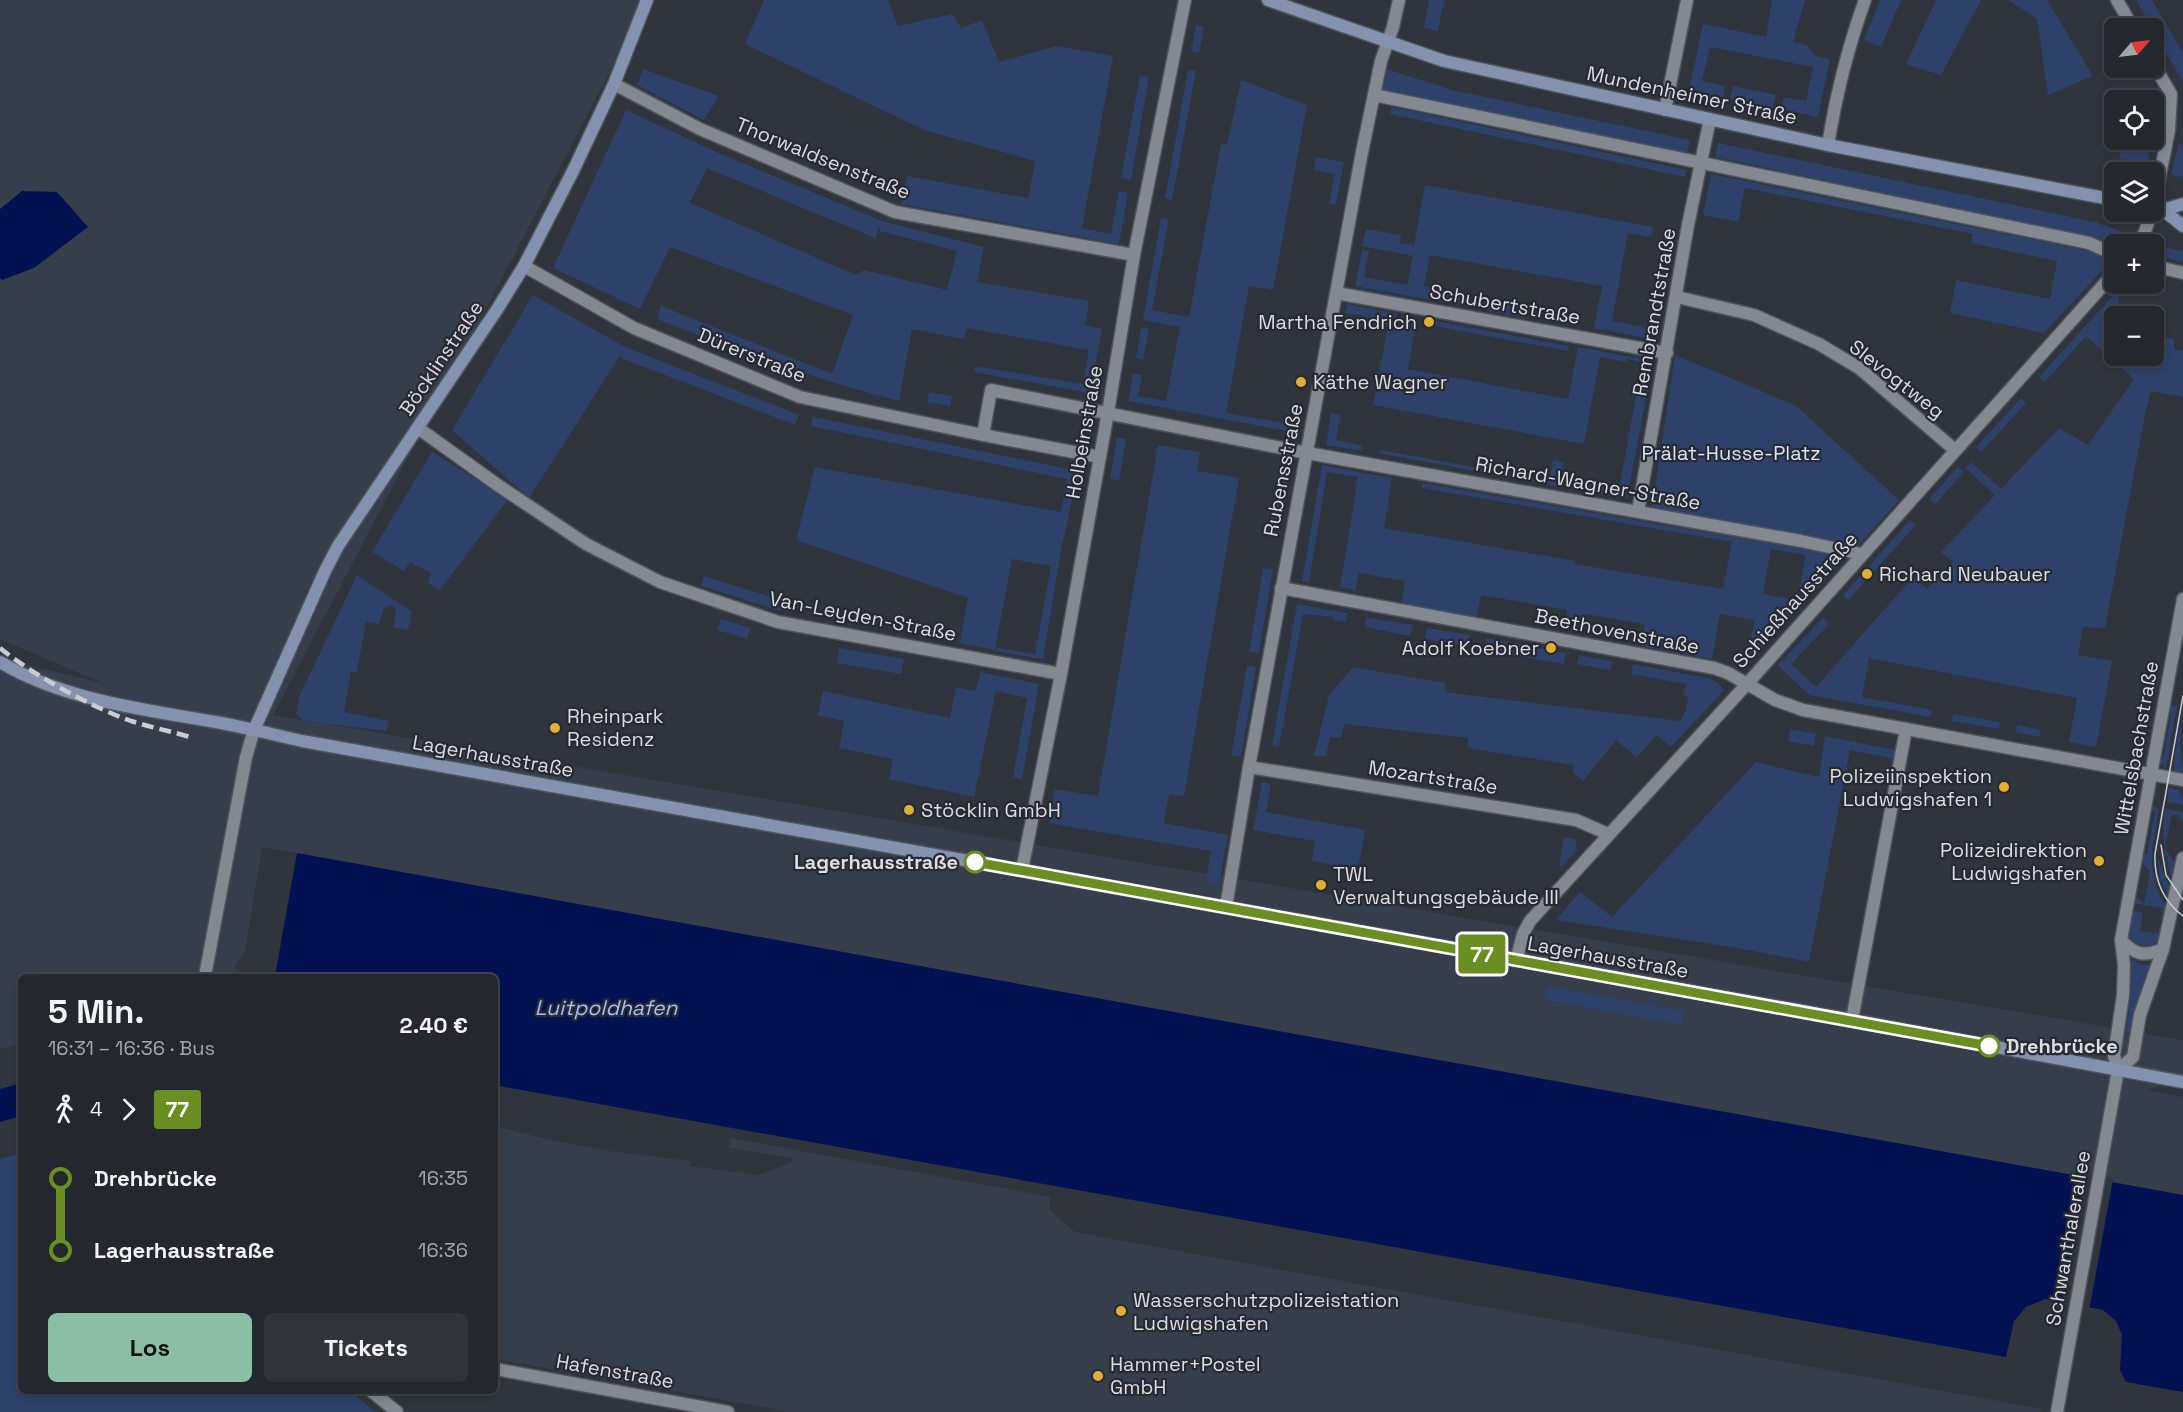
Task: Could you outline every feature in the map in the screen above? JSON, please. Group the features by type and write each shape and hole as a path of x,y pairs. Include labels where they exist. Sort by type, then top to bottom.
{"street":[{"name":"Böcklinstraße","path":"254,730 338,546 524,266 573,171 614,84 647,0"},
{"name":"Holbeinstraße","path":"1022,870 1061,674 1134,255 1185,0"},
{"name":"Mundenheimer Straße","path":"1268,0 1444,61 1828,145 2104,198"},
{"name":"Rubensstraße","path":"1226,907 1281,588 1336,293 1381,61 1399,0"},
{"path":"1665,110 1687,0"},
{"path":"1828,145 1837,92 1865,0"},
{"path":"2117,0 2127,18"},
{"path":"2162,78 2171,94 2169,130 2164,162"},
{"name":"Thorwaldsenstraße","path":"614,84 700,129 895,212 1134,255"},
{"path":"1374,95 2089,243 2104,250"},
{"name":"Rembrandtstraße","path":"1638,511 1700,163 1710,119"},
{"path":"2169,130 2183,133"},
{"path":"2164,207 2183,204"},
{"path":"2164,213 2183,226"},
{"name":"Dürerstraße","path":"524,266 634,328 801,397 1100,457"},
{"path":"2164,268 2183,273"},
{"name":"Schießhausstraße","path":"1516,961 1523,934 1530,921 2104,284"},
{"name":"Schubertstraße","path":"1336,293 1667,353"},
{"name":"Slevogtweg","path":"1677,297 1754,315 1819,344 1858,368 1955,450"},
{"path":"983,435 991,390 1307,453"},
{"name":"Van-Leyden-Straße","path":"418,428 586,544 660,582 778,622 1061,674"},
{"name":"Richard-Wagner-Straße","path":"1307,453 1638,511 1861,554"},
{"name":"Beethovenstraße","path":"1281,588 1714,668 1728,673 1775,700 1803,710 2183,780"},
{"name":"Wittelsbachstraße","path":"2118,1070 2114,1056 2123,995 2124,965 2121,940 2183,599"},
{"name":"Lagerhausstraße","path":"0,662 68,691 115,705 254,730 324,746 1852,1020 2183,1082"},
{"path":"1852,1020 1906,729"},
{"path":"205,974 246,757 254,730"},
{"name":"Mozartstraße","path":"1249,767 1576,820 1608,834"},
{"path":"2118,1070 2133,1057 2140,1015 2163,949 2183,858"},
{"path":"2121,940 2131,951 2140,954 2152,954 2163,949"},
{"name":"Schwanthalerallee","path":"2057,1412 2118,1070"},
{"name":"Hafenstraße","path":"498,1370 728,1412"},
{"path":"375,1394 397,1412"}],"shaded area":[{"path":"0,0 642,0 633,28 273,715 2183,1040 2183,1078 2146,1090 2183,1097 2183,1195 262,847 245,952 234,966 244,974 18,974 18,1045 0,1049 0,658 105,684 0,639"},
{"path":"498,1127 609,1151 690,1161 690,1166 759,1175 792,1162 792,1158 729,1148 731,1138 1051,1197 1049,1210 1075,1232 2042,1409 2042,1412 791,1412 498,1360"}],"green space":[{"path":"764,0 888,0 898,26 952,14 961,28 982,20 999,62 1056,46 1113,56 1082,228 1111,234 1119,191 1128,193 1119,244 901,204 907,176 1028,198 1035,161 924,130 745,44"},
{"path":"1429,0 1444,0 1438,31 1424,28"},
{"path":"1772,0 1805,0 1793,42 1806,45 1816,56 1830,59 1818,117 1781,109 1784,97 1806,101 1813,67 1710,47 1702,81 1725,86 1723,97 1689,90 1703,24 1766,37"},
{"path":"1880,0 1901,0 1881,47 1864,40"},
{"path":"1936,0 1981,0 1941,75 1906,64"},
{"path":"2008,0 2047,0 2093,76 2048,95 2037,19"},
{"path":"2136,0 2152,0 2163,18 2146,18"},
{"path":"2164,21 2183,53 2183,82 2164,49"},
{"path":"1196,25 1204,27 1199,53 1191,52"},
{"path":"1383,68 1452,90 1690,140 1687,154 1379,89"},
{"path":"643,69 719,96 704,120 637,85"},
{"path":"1188,70 1196,71 1172,200 1165,198"},
{"path":"1140,75 1149,77 1131,180 1121,178"},
{"path":"1241,80 1307,105 1273,290 1249,286 1226,413 1294,425 1292,432 1128,401 1133,373 1142,375 1138,396 1166,401 1180,327 1143,320 1161,218 1169,219 1152,310 1189,317 1221,144 1227,145"},
{"path":"1733,86 1776,95 1773,108 1730,99"},
{"path":"1392,107 1687,170 1685,177 1390,114"},
{"path":"626,110 714,151 882,221 984,247 977,282 1089,301 1085,325 1102,329 1090,393 974,372 975,366 1083,384 1089,350 967,328 964,339 912,329 899,401 777,364 657,319 661,306 832,374 853,315 670,247 640,309 553,268","holes":["707,168 875,238 880,226 880,231 957,251 947,290 864,270 856,275 690,203"]},
{"path":"1718,143 2095,222 2129,234 2104,234 2104,242 2082,235 1715,157"},
{"path":"2179,143 2183,145 2183,177 2171,175"},
{"path":"2119,150 2150,150 2148,162 2120,159"},
{"path":"1316,157 1344,162 1336,204 1329,203 1335,174 1314,170"},
{"path":"1711,174 2094,252 2104,257 2104,269 2044,333 1950,313 1956,280 2050,299 2057,261 1971,243 1973,234 1745,188 1738,222 1703,215"},
{"path":"1425,185 1653,227 1651,237 1628,233 1612,321 1653,329 1651,339 1594,328 1602,286 1430,255 1424,286 1472,294 1469,307 1355,286 1362,250 1369,251 1364,277 1407,285 1413,256 1362,246 1366,229 1401,235 1400,243 1414,245"},
{"path":"2164,247 2183,251 2183,262 2164,258"},
{"path":"2114,294 2118,294 2118,306 2104,306 2104,352 2086,336 2045,382 2039,377"},
{"path":"533,295 625,347 799,415 795,425 621,358 623,351 529,498 452,430"},
{"path":"1491,299 1526,306 1524,318 1488,311"},
{"path":"1347,304 1397,314 1395,324 1415,327 1408,369 1568,399 1578,347 1653,361 1627,499 1567,488 1569,481 1619,490 1642,362 1627,359 1626,362 1600,357 1584,444 1373,405 1388,326 1374,323 1375,318 1345,313"},
{"path":"1435,321 1569,346 1568,351 1434,326"},
{"path":"1141,328 1149,329 1143,360 1136,358"},
{"path":"2164,337 2174,339 2174,349 2183,351 2183,397 2151,391 2105,628 2083,627 2078,655 2112,661 2096,747 2069,742 2077,698 1869,658 1862,697 1932,710 1931,717 1809,695 1778,665 1823,618 1829,624 1791,664 1816,687 1913,577 1927,589 1953,562 1941,552 1995,495 1965,468 1971,462 2001,489 2059,428 2088,445 2134,379 2119,366 2164,366"},
{"name":"Prälat-Husse-Platz","path":"1675,355 1795,405 1899,500 1857,547 1652,507"},
{"path":"929,392 952,396 950,406 927,402"},
{"path":"2021,398 2026,403 1981,452 1976,447"},
{"path":"1331,413 1340,415 1336,440 1362,446 1361,451 1326,445"},
{"path":"813,417 1078,471 1061,551 1043,659 996,651 997,648 1035,654 1051,566 1012,559 995,650 960,643 968,598 796,540 815,467 1061,512 1067,479 811,426"},
{"path":"1117,437 1126,439 1119,480 1110,479"},
{"path":"1158,445 1200,452 1197,471 1239,478 1184,796 1169,794 1164,823 1228,835 1219,885 1206,882 1211,851 1049,823 1055,789 1098,796"},
{"path":"1380,450 1549,481 1553,460 1564,462 1560,487 1379,453"},
{"path":"432,452 508,499 440,590 428,583 431,573 410,562 404,571 372,552"},
{"path":"1322,465 1392,478 1384,528 1575,561 1575,564 1723,589 1732,542 1422,488 1423,483 1842,556 1842,561 1757,653 1748,652 1755,620 1720,614 1712,659 1641,646 1645,624 1586,614 1583,631 1565,628 1567,610 1481,595 1477,617 1401,604 1405,581 1359,573 1355,590 1340,587 1358,477 1327,472 1309,582 1302,581","holes":["1771,549 1806,555 1797,600 1763,594"]},
{"path":"1280,466 1290,468 1281,524 1270,522"},
{"path":"1958,467 1964,472 1935,504 1929,499"},
{"path":"1910,520 1916,525 1848,600 1843,595"},
{"path":"1263,568 1273,569 1259,653 1249,652"},
{"path":"357,575 412,612 408,630 394,627 396,610 391,605 384,608 379,624 366,622 357,672 351,672 344,712 388,721 386,731 304,721 296,714 299,697"},
{"path":"704,576 784,601 781,611 701,586"},
{"path":"1297,604 1347,613 1346,622 1333,620 1333,617 1303,614 1279,747 1272,745"},
{"path":"1366,617 1412,625 1410,636 1365,627"},
{"path":"721,619 751,628 747,639 717,630"},
{"path":"1427,628 1470,635 1468,647 1425,639"},
{"path":"1486,638 1566,653 1564,664 1484,650"},
{"path":"839,648 904,659 901,674 837,663"},
{"path":"1579,655 1612,661 1610,670 1577,664"},
{"path":"1633,664 1707,678 1717,682 1724,690 1671,747 1657,735 1637,757 1616,740 1583,781 1573,773 1573,765 1468,748 1468,738 1344,724 1341,738 1330,737 1326,756 1314,756 1329,695 1353,667 1445,683 1445,692 1680,721 1686,710 1688,696 1684,695 1686,684 1631,674"},
{"path":"1247,666 1256,667 1241,757 1231,756"},
{"path":"980,672 1039,684 1022,779 1013,777 1027,698 996,691 974,797 889,779 893,759 839,748 844,721 818,715 823,691 950,718 956,687 976,691"},
{"path":"2167,705 2177,707 2166,769 2158,760 2158,755 2164,756 2171,713 2166,710"},
{"path":"1953,714 2000,722 1999,729 1952,721"},
{"path":"2017,725 2041,730 2039,737 2016,732"},
{"path":"2179,728 2182,729 2180,741 2183,771 2173,771"},
{"path":"1790,729 1816,734 1814,746 1788,741"},
{"path":"1825,736 1896,750 1895,759 1850,750 1809,962 1737,948 1556,920 1580,892 1612,917 1756,762 1819,777"},
{"path":"1262,782 1271,784 1266,812 1365,830 1358,869 1312,861 1315,841 1253,830"},
{"path":"2169,787 2180,793 2183,805 2167,802"},
{"path":"2149,805 2159,808 2152,860 2156,884 2168,909 2165,920 2161,919 2163,908 2131,903 2133,895 2144,904 2150,872 2139,859 2140,853 2147,854 2155,812 2148,810"},
{"path":"2165,809 2183,812 2183,822 2176,814 2171,817 2165,849 2176,864 2173,880 2167,863 2164,845"},
{"path":"1564,837 1575,839 1577,850 1565,864 1559,867"},
{"path":"2158,858 2171,891 2170,899 2158,869"},
{"path":"2130,910 2143,913 2140,931 2158,933 2160,927 2164,928 2159,941 2150,945 2142,945 2134,942 2127,935"},
{"path":"2132,959 2142,965 2151,964 2136,1005 2131,1032 2126,1031"},
{"path":"1547,986 1684,1011 1682,1025 1545,1000"},
{"path":"18,1154 18,1394 353,1394 376,1412 0,1412 0,1159"}],"water":[{"path":"22,191 57,192 88,227 34,268 2,280 0,278 0,209"},
{"name":"Luitpoldhafen","path":"297,853 2183,1195 2183,1392 2126,1382 2120,1370 2122,1335 2116,1321 2103,1310 2045,1299 2026,1307 2014,1321 2006,1357 498,1086 498,974 275,974"},
{"path":"18,1084 18,1117 0,1122 0,1089"}],"pier":[{"path":"2085,1174 2113,1179 2089,1311 2061,1305"}],"tram line":[{"path":"2183,696 2155,854 2156,872 2161,888 2170,903 2183,916"},
{"path":"2161,845 2166,875 2183,900"}],"railway":[{"path":"0,648 45,679 98,707 131,721 190,737"}],"bus line":[{"name":"77","path":"975,862 1989,1046"}],"place":[{"name":"Martha Fendrich","path":"1429,322"},
{"name":"Käthe Wagner","path":"1301,382"},
{"name":"Richard Neubauer","path":"1867,574"},
{"name":"Adolf Koebner","path":"1551,648"},
{"name":"Rheinpark Residenz","path":"555,728"},
{"name":"Polizeiinspektion Ludwigshafen 1","path":"2004,787"},
{"name":"Stöcklin GmbH","path":"909,810"},
{"name":"Polizeidirektion Ludwigshafen","path":"2099,861"},
{"name":"Lagerhausstraße","path":"975,862"},
{"name":"TWL Verwaltungsgebäude III","path":"1321,885"},
{"name":"Drehbrücke","path":"1989,1046"},
{"name":"Wasserschutzpolizeistation Ludwigshafen","path":"1121,1311"},
{"name":"Hammer+Postel GmbH","path":"1098,1376"}]}
